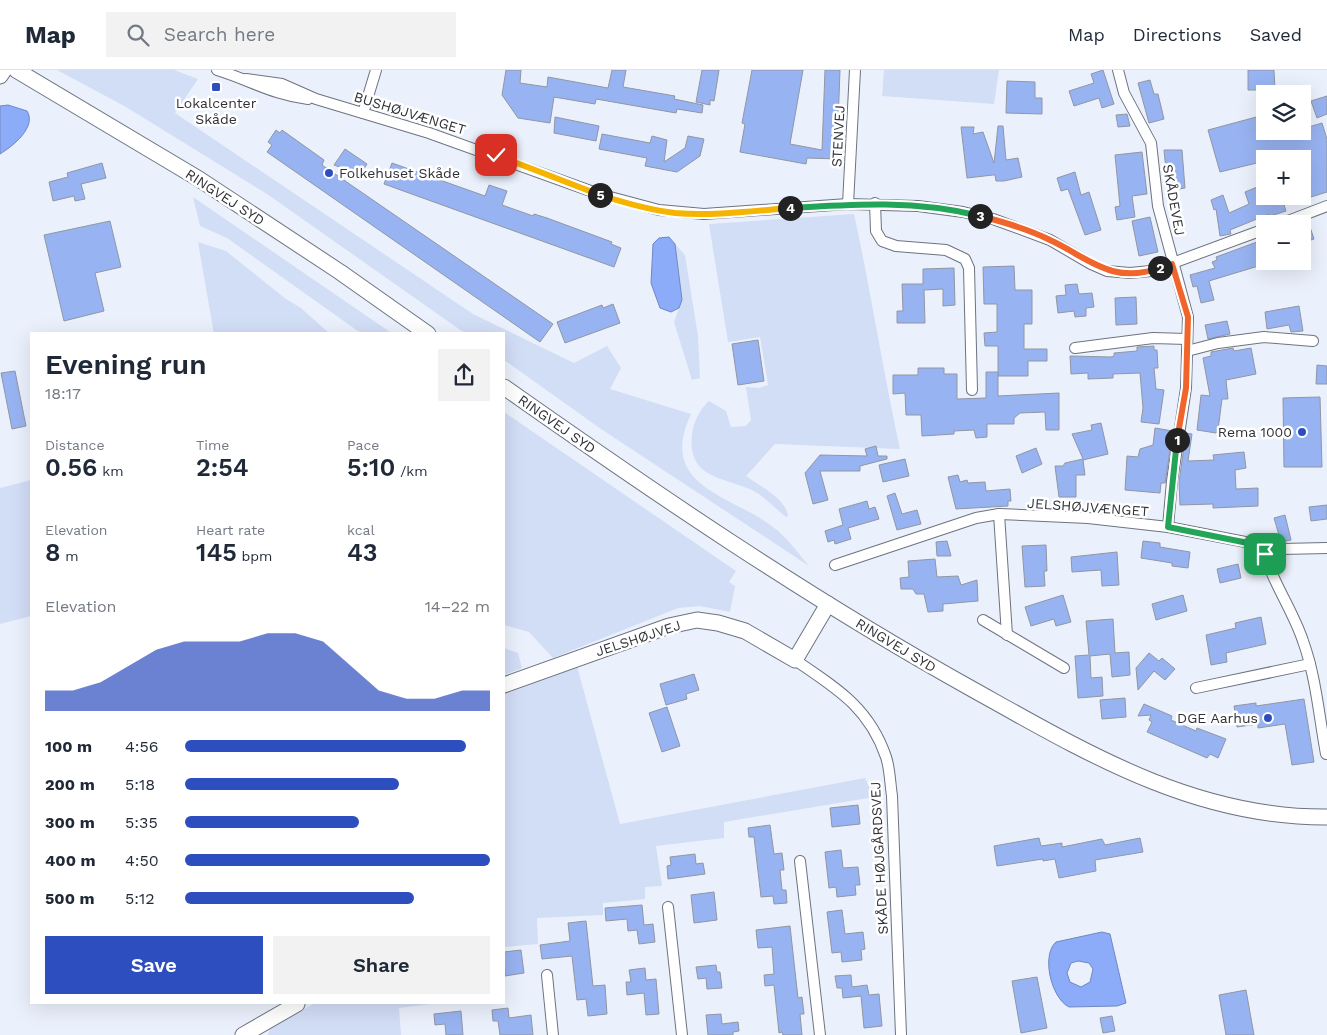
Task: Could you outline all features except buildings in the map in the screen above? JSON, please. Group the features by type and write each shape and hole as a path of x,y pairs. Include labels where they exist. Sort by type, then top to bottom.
{"main road":[{"path":"0,76 4,70"},
{"name":"RINGVEJ SYD","path":"16,70 198,179 340,272 425,332"},
{"name":"RINGVEJ SYD","path":"505,388 681,508 828,604 911,655 1141,778 1183,794 1241,810 1302,818 1327,817"},
{"path":"795,660 828,604"},
{"name":"JELSHØJVEJ","path":"505,685 668,626 697,620 718,623 745,631 795,660"},
{"path":"243,1035 296,1004"}],"street":[{"name":"BUSHØJVÆNGET","path":"217,70 246,79 278,94 316,100 363,113 462,144 620,201 659,210 715,214 875,203 927,207 963,212 993,219 1050,240 1107,271 1151,271 1256,232"},
{"path":"363,113 376,70"},
{"name":"STENVEJ","path":"848,204 855,70"},
{"name":"SKÅDEVEJ","path":"1118,70 1124,93 1151,143 1158,206 1172,264 1188,317 1186,388 1172,481 1168,527"},
{"path":"875,203 876,230 882,241 896,246 946,250 965,258 969,268 972,390"},
{"path":"1304,215 1327,206"},
{"path":"1187,351 1218,343 1264,337 1313,341"},
{"path":"1074,348 1153,338 1187,339"},
{"path":"1000,514 1007,635"},
{"name":"JELSHØJVÆNGET","path":"835,565 976,518 1000,514 1088,518 1168,527 1263,546 1298,550 1327,548"},
{"path":"1263,546 1268,568 1303,640 1310,664 1326,754"},
{"path":"983,620 1064,668"},
{"name":"SKÅDE HØJGÅRDSVEJ","path":"795,660 846,694 866,719 886,758 892,796 901,1035"},
{"path":"1196,688 1310,664"},
{"path":"800,861 820,1035"},
{"path":"668,907 682,1035"},
{"path":"547,974 553,1035"}],"shaded area":[{"path":"57,70 174,70 198,79 175,113 473,314 574,363 607,346 621,368 610,389 691,414 683,438 683,458 691,473 703,486 773,527 792,545 809,566 601,429 505,361 505,332 463,332 267,194 126,107"},
{"path":"884,70 999,70 994,104 882,96"},
{"path":"193,197 390,332 359,332 227,238 200,226"},
{"path":"854,214 900,449 775,444 746,476 783,504 788,516 786,517 752,490 709,474 695,460 692,449 695,421 709,401 726,411 731,427 746,426 751,420 746,387 759,388 768,385 760,337 728,342 709,224"},
{"path":"198,242 226,251 286,299 301,308 328,332 214,332"},
{"path":"675,244 685,255 698,336 700,378 692,380 674,322 682,300"},
{"path":"505,413 736,571 729,582 735,586 730,612 700,606 678,608 553,658 529,632 505,625"},
{"path":"30,480 30,616 0,624 0,488"},
{"path":"505,648 518,653 522,668 505,675"},
{"path":"577,666 620,824 865,778 874,797 724,822 724,838 656,846 662,886 645,887 645,899 603,903 603,915 537,918 538,944 505,947 505,693"},
{"path":"313,1004 430,1004 399,1008 401,1035 268,1035 269,1030"}],"water":[{"path":"8,105 27,111 29,123 22,136 0,154 0,106"},
{"path":"669,237 675,244 682,300 679,308 671,312 660,308 651,283 653,244 659,238"},
{"path":"1102,932 1110,934 1126,1003 1117,1006 1069,1007 1063,1002 1057,995 1050,976 1049,956 1056,942","holes":["1078,961 1089,963 1093,969 1090,982 1081,987 1070,982 1067,973 1071,963"]}],"place":[{"name":"Lokalcenter Skåde","path":"216,87"},
{"name":"Folkehuset Skåde","path":"329,173"},
{"name":"Rema 1000","path":"1302,432"},
{"name":"DGE Aarhus","path":"1268,718"}],"route":[{"path":"496,155 620,201 640,207 675,213 715,214 875,203 918,206 963,212 993,219 1050,240 1107,271 1130,273 1151,271 1172,264 1188,317 1186,388 1178,431 1168,527 1263,546 1265,554"}]}
